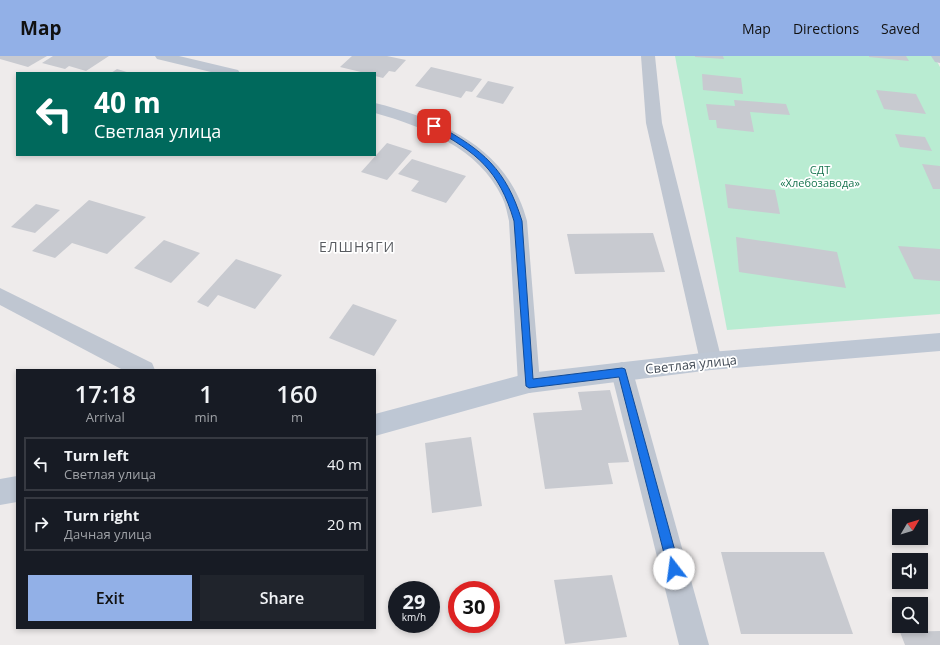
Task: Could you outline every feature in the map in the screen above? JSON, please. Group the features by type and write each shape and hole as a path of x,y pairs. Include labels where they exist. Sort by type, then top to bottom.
{"street":[{"path":"162,56 229,72"},
{"path":"648,56 654,123 711,362"},
{"path":"376,108 434,126 462,142 486,162 499,177 511,198 518,221 529,384"},
{"path":"0,296 142,369"},
{"name":"Светлая улица","path":"376,425 529,384 711,362 940,342"},
{"path":"622,372 694,645"},
{"path":"0,492 16,489"}],"green space":[{"name":"СДТ «Хлебозавода»","path":"675,56 934,56 940,67 940,314 727,330"}],"building":[{"path":"0,56 47,56 28,67 0,59"},
{"path":"53,56 109,56 86,71 69,66 65,69 42,63"},
{"path":"352,56 387,56 406,60 395,72 389,71 383,78 376,76 376,72 361,72 340,67"},
{"path":"723,56 724,59 695,57"},
{"path":"906,56 909,61 869,57"},
{"path":"431,67 482,79 472,92 466,91 461,98 415,86"},
{"path":"117,69 127,72 112,72"},
{"path":"702,74 741,78 743,94 703,90"},
{"path":"488,81 514,87 503,104 476,97"},
{"path":"876,90 916,94 926,114 884,109"},
{"path":"734,100 786,104 790,115 750,112 754,132 717,128 716,120 709,120 706,104 735,106"},
{"path":"895,134 925,137 932,151 900,147"},
{"path":"387,143 412,151 387,180 361,172"},
{"path":"412,159 466,176 446,203 411,191 419,181 398,174"},
{"path":"922,164 940,166 940,189 933,189"},
{"path":"725,184 775,190 780,214 728,208"},
{"path":"89,200 146,217 107,254 72,243 55,258 32,251"},
{"path":"36,204 60,210 35,233 11,227"},
{"path":"653,233 665,272 575,274 567,234"},
{"path":"736,237 837,252 846,288 739,272"},
{"path":"164,240 200,253 171,283 134,268"},
{"path":"898,246 940,249 940,281 914,279"},
{"path":"236,259 282,275 255,309 218,295 208,307 197,302"},
{"path":"353,304 397,320 374,356 329,338"},
{"path":"610,390 629,462 608,463 613,484 545,489 533,413 582,410 578,392"},
{"path":"471,437 482,506 432,513 425,443"},
{"path":"721,552 824,552 853,634 741,634"},
{"path":"612,575 627,637 565,644 554,580"},
{"path":"928,631 940,631 940,645 905,645 900,633 928,633"}],"district":[{"name":"ЕЛШНЯГИ","path":"357,247"}],"route":[{"path":"434,126 462,142 481,157 499,177 511,198 518,221 529,384 622,372 674,569"}]}
